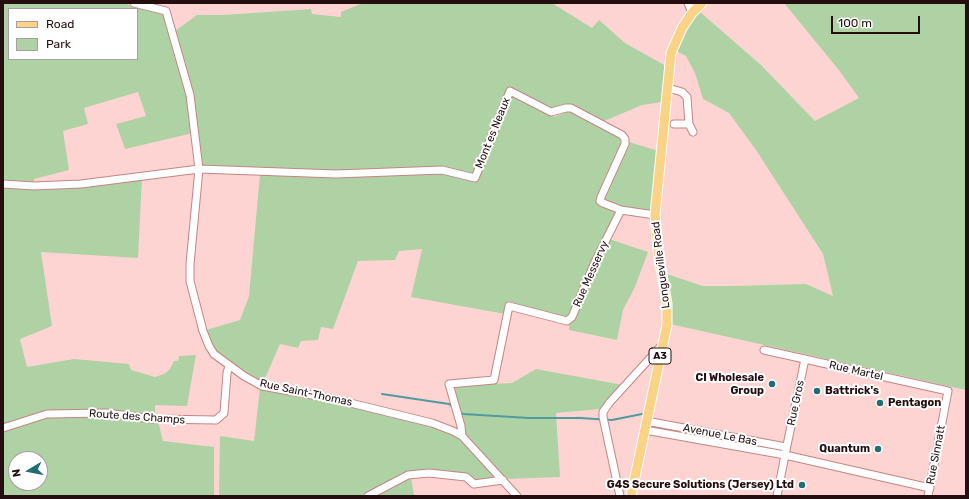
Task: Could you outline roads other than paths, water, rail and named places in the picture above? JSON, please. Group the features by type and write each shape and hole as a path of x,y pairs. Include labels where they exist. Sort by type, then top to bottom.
{"main road":[{"name":"A3","path":"692,13 702,3"},
{"name":"Longueville Road","path":"631,496 667,325 667,304 658,250 656,215 671,53 682,28 692,13"}],"street":[{"name":"Rue Saint-Thomas","path":"134,3 166,11 190,96 199,169 190,281 196,307 209,346 214,354 229,366 262,386 334,399 432,423 462,436 517,496"},
{"path":"688,3 692,13"},
{"path":"668,88 682,92 687,97 689,124 693,132"},
{"name":"Mont es Neaux","path":"199,169 336,174 442,170 475,178 510,91 552,112 571,108 622,135 626,139 625,144 600,197 600,201 621,210 656,215"},
{"path":"674,124 689,124"},
{"path":"3,184 34,186 81,184 199,169"},
{"name":"Rue Messervy","path":"462,436 461,426 450,384 494,380 510,306 567,321 572,317 595,262 621,210"},
{"path":"620,496 603,412 610,402 662,345"},
{"name":"Rue Martel","path":"764,350 948,391"},
{"name":"Rue Gros","path":"786,447 805,359"},
{"name":"Route des Champs","path":"3,428 47,414 106,413 153,419 216,420 224,412 229,366"},
{"name":"Rue Sinnatt","path":"928,496 948,391"},
{"name":"Avenue Le Bas","path":"645,425 786,447"},
{"name":"Avenue Le Bas","path":"645,425 930,488"},
{"path":"777,496 786,447"},
{"path":"368,496 408,476 429,473 466,477 474,484 503,480"}],"waterway":[{"path":"382,394 449,404 453,407"},
{"path":"460,412 463,414 529,418 580,418 612,420 642,414"}],"place":[{"name":"CI Wholesale Group","path":"772,384"},
{"name":"Battrick's","path":"817,391"},
{"name":"Pentagon","path":"880,403"},
{"name":"Quantum","path":"878,449"},
{"name":"G4S Secure Solutions (Jersey) Ltd","path":"802,485"}]}
